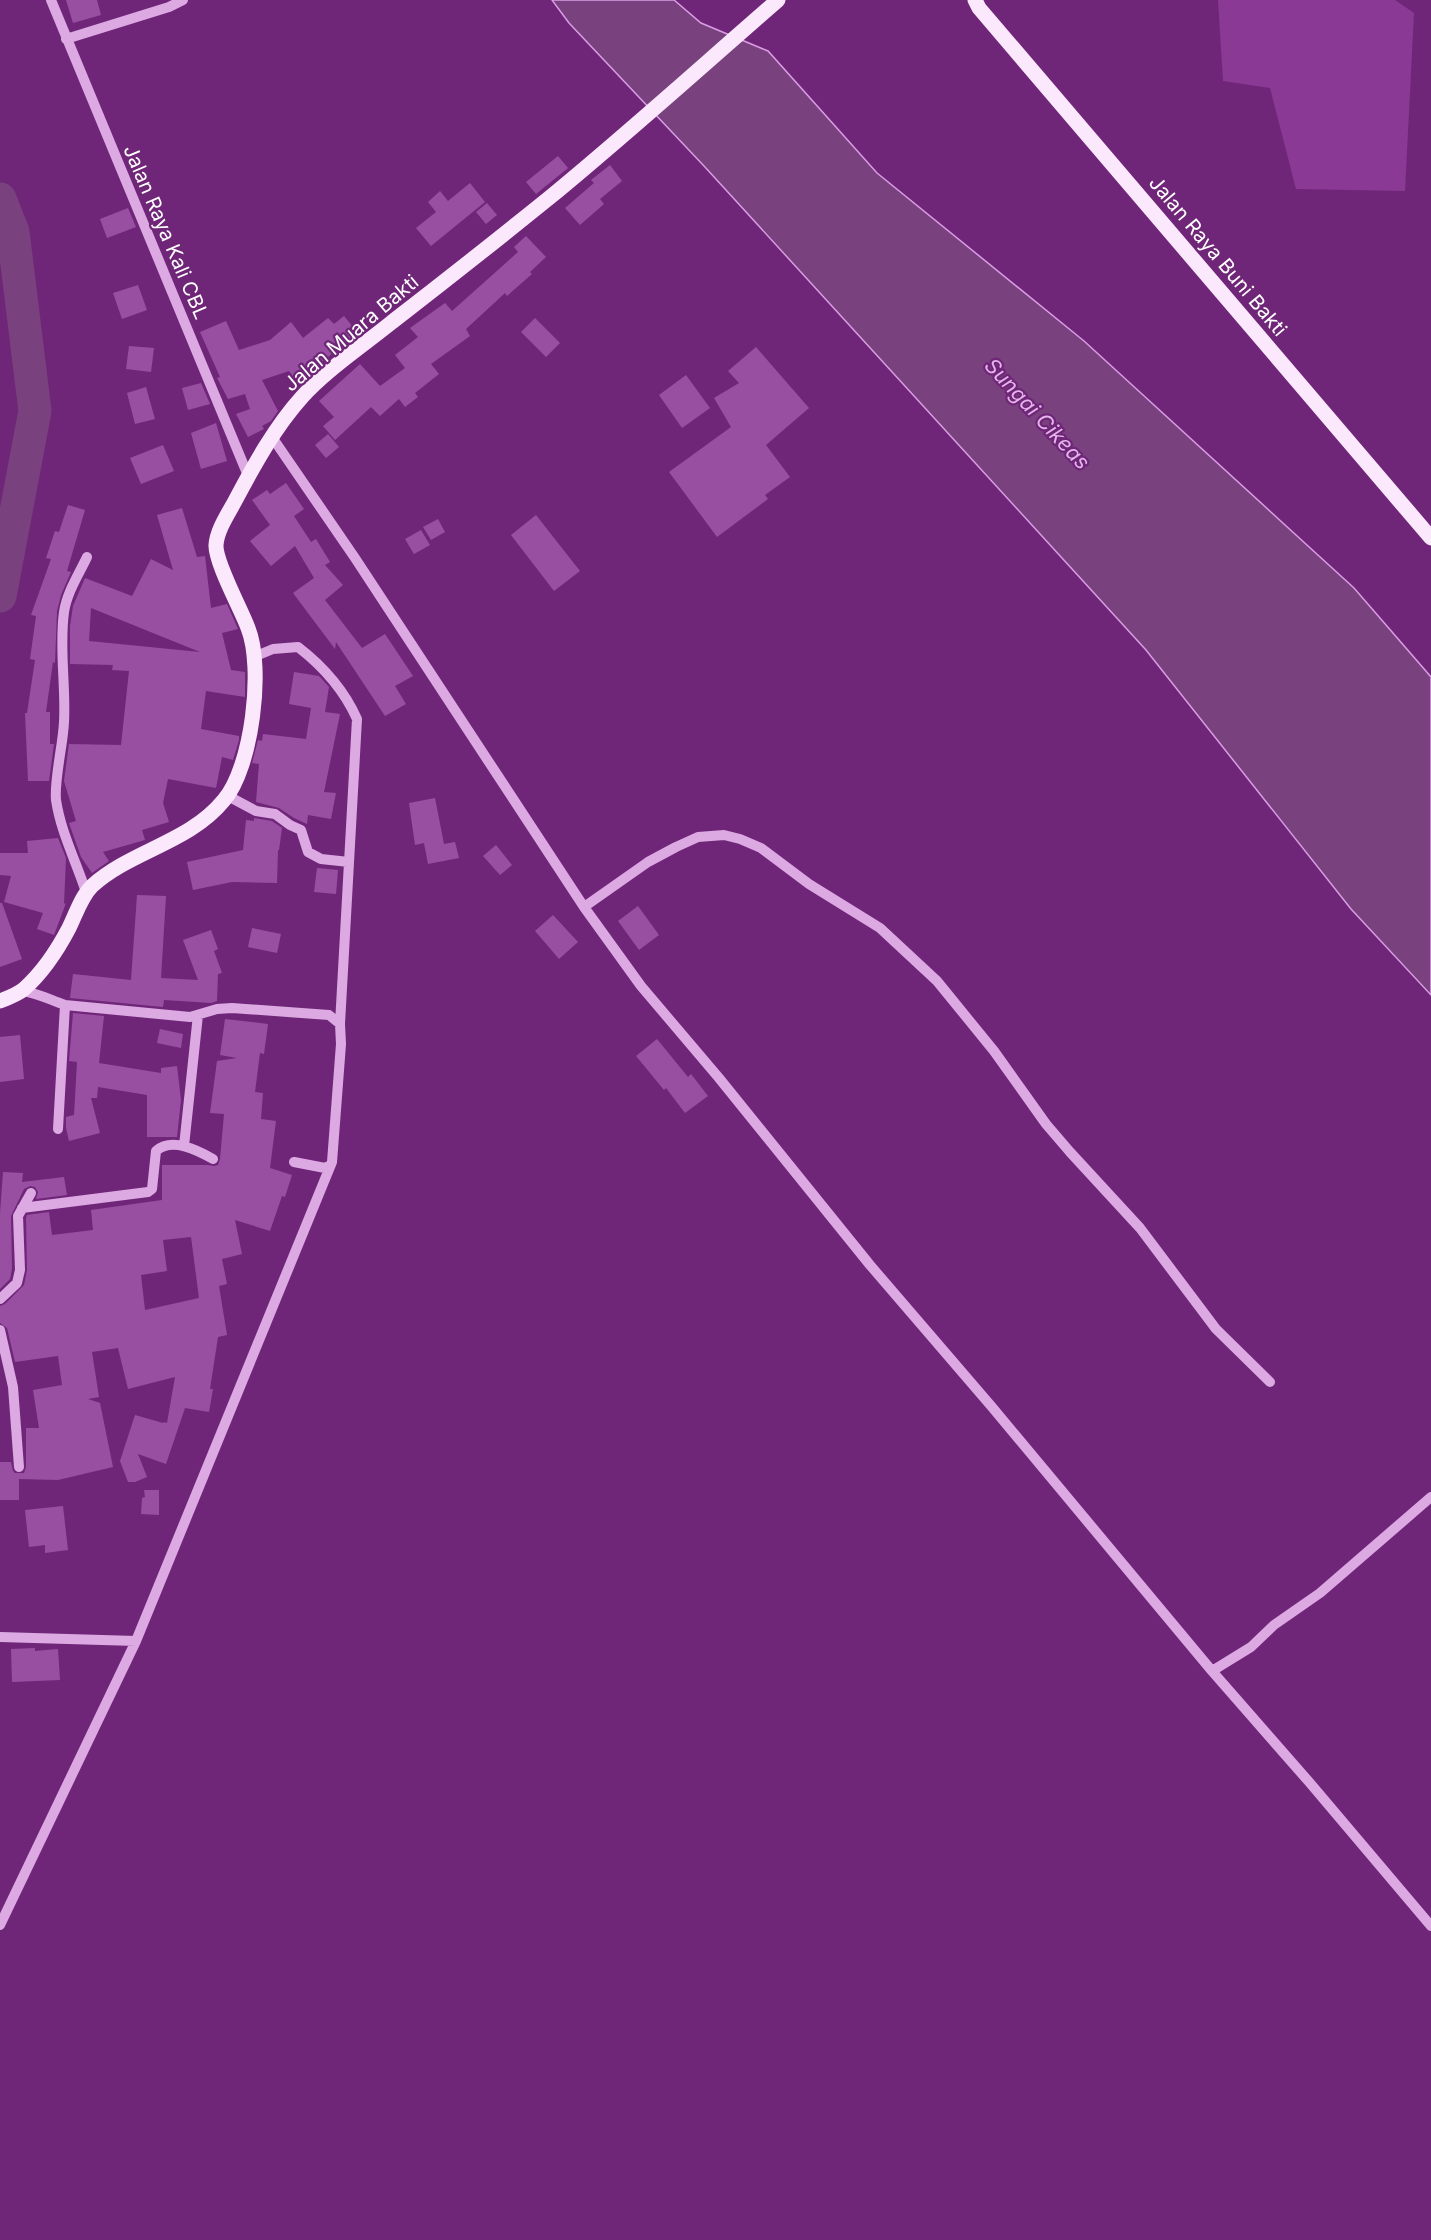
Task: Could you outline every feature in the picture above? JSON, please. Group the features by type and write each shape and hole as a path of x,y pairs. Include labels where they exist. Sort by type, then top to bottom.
{"main road":[{"name":"Jalan Muara Bakti","path":"0,1001 22,991 40,973 67,932 86,891 100,879 122,866 184,835 212,814 228,796 247,744 256,681 256,656 250,632 216,546 220,529 236,499 272,437 303,396 346,359 552,196 778,0"},
{"name":"Jalan Raya Buni Bakti","path":"975,0 987,17 1431,538"}],"street":[{"name":"Jalan Raya Kali CBL","path":"51,0 249,478"},
{"path":"66,39 169,7 183,0"},
{"path":"272,437 355,558 584,907 641,986 719,1078 870,1265 992,1407 1212,1671 1431,1926"},
{"path":"86,891 80,872 71,856 56,792 65,711 64,614 67,600 87,556"},
{"path":"0,1925 136,1641 332,1162 341,1044 340,1024 357,719 350,703 337,684 298,647 273,649 256,656"},
{"path":"228,796 256,811 274,814 301,830 308,852 321,859 349,862"},
{"path":"584,907 648,862 676,847 698,837 724,835 761,848 809,884 880,928 937,981 994,1051 1070,1152 1140,1228 1216,1329 1270,1382"},
{"path":"22,991 38,993 65,1005 190,1017 232,1008 329,1015 340,1024"},
{"path":"58,1129 65,1005"},
{"path":"184,1146 198,1015"},
{"path":"22,1208 148,1192 154,1184 156,1151 160,1148 184,1146 213,1159"},
{"path":"294,1162 325,1168 329,1166"},
{"path":"0,1299 17,1283 20,1270 18,1216 31,1193"},
{"path":"0,1330 13,1388 19,1467"},
{"path":"1212,1671 1251,1647 1274,1625 1320,1593 1431,1497"},
{"path":"0,1637 136,1641"}],"shaded area":[{"path":"1218,0 1395,0 1414,13 1405,191 1296,189 1270,88 1223,81"}],"water":[{"name":"Sungai Cikeas","path":"552,0 674,0 701,23 768,51 877,173 1084,341 1354,588 1431,677 1431,995 1351,909 1146,650 704,166 569,23"}],"building":[{"path":"66,0 97,0 101,15 73,23"},
{"path":"558,156 568,168 536,194 526,182"},
{"path":"610,165 622,181 600,199 604,204 580,225 565,208 594,183 591,180"},
{"path":"470,183 485,202 431,246 416,228 436,212 428,202 440,191 448,201"},
{"path":"487,203 497,215 486,224 476,212"},
{"path":"128,208 136,227 107,238 100,219"},
{"path":"526,236 546,257 530,272 532,274 507,296 505,293 466,329 470,336 431,364 439,374 415,393 418,397 405,407 399,399 380,416 371,407 335,440 323,426 334,417 319,401 360,364 380,386 405,368 395,355 418,337 410,328 445,303 452,311 518,252 514,247"},
{"path":"138,285 147,310 122,319 113,293"},
{"path":"344,316 357,332 298,383 289,371 262,380 278,411 271,421 262,426 264,429 248,437 236,414 250,409 245,394 228,399 217,378 220,377 200,332 226,321 239,350 270,340 291,322 303,338 328,318 334,324"},
{"path":"535,318 560,343 546,357 521,332"},
{"path":"129,346 154,348 151,372 126,369"},
{"path":"756,347 809,408 766,445 790,477 765,495 768,499 717,537 669,472 731,427 714,398 739,383 728,371"},
{"path":"686,375 710,408 682,428 659,395"},
{"path":"201,383 210,404 188,410 182,388"},
{"path":"146,387 155,419 135,424 127,393"},
{"path":"216,423 227,461 201,469 191,433"},
{"path":"328,434 339,447 326,458 315,445"},
{"path":"163,445 174,471 141,484 130,458"},
{"path":"286,483 304,509 294,516 311,542 316,539 330,562 325,565 343,585 325,600 362,648 385,634 413,676 395,686 406,704 385,716 336,642 335,649 293,593 314,578 295,546 271,566 250,541 270,525 252,500 267,490 270,494"},
{"path":"68,505 85,510 67,571 71,572 57,611 55,663 53,662 46,712 50,712 50,744 54,744 49,781 28,781 25,713 27,713 35,660 30,659 36,616 31,615 51,559 46,558 55,531 59,532"},
{"path":"182,508 197,557 205,556 211,608 227,604 238,629 222,633 231,670 245,672 245,697 206,691 201,729 239,736 239,740 233,760 222,757 216,788 168,779 163,803 169,822 142,830 145,840 103,852 109,861 92,873 81,857 69,823 76,821 64,781 69,744 121,745 129,671 112,670 113,665 70,664 70,626 73,606 85,578 132,596 151,559 173,570 157,515","holes":["91,608 200,652 89,641"]},
{"path":"536,515 580,571 554,591 511,535"},
{"path":"438,519 445,532 431,540 423,527"},
{"path":"421,530 430,545 414,554 405,539"},
{"path":"294,672 319,676 329,687 325,712 340,714 324,792 336,793 331,819 308,815 307,824 279,808 256,802 259,764 252,763 258,740 262,741 263,734 306,739 311,708 289,704"},
{"path":"435,798 444,844 455,842 459,858 428,864 424,843 415,845 409,803"},
{"path":"254,818 272,821 282,828 278,850 277,883 232,882 193,890 187,862 243,850 246,820 254,821"},
{"path":"58,838 66,858 64,904 66,903 54,935 37,929 43,913 4,902 11,876 0,875 0,853 28,853 27,841"},
{"path":"496,845 512,865 500,875 483,856"},
{"path":"317,868 338,870 336,894 314,892"},
{"path":"137,895 166,896 161,978 198,980 183,940 211,930 218,949 214,951 222,973 218,974 217,1001 211,1003 164,1000 163,1007 70,998 73,974 131,980"},
{"path":"0,903 2,903 22,959 0,967"},
{"path":"638,906 659,935 639,950 618,921"},
{"path":"553,915 578,942 559,959 535,931"},
{"path":"252,928 281,934 277,953 248,947"},
{"path":"73,1013 104,1016 99,1063 161,1073 161,1068 177,1066 181,1100 177,1137 147,1137 147,1095 98,1087 97,1098 91,1098 100,1133 69,1141 66,1117 74,1115 77,1062 69,1061"},
{"path":"225,1019 268,1024 264,1054 260,1053 255,1092 263,1093 261,1119 276,1121 270,1168 292,1175 270,1231 235,1220 242,1254 222,1259 227,1284 219,1286 227,1335 218,1337 209,1412 185,1408 166,1464 138,1454 147,1477 128,1482 120,1461 135,1415 167,1423 175,1377 128,1389 118,1348 92,1352 99,1397 88,1399 100,1403 113,1467 58,1480 19,1479 19,1500 0,1500 0,1462 11,1462 15,1473 24,1473 26,1428 39,1428 33,1390 62,1385 58,1356 15,1362 7,1328 0,1323 0,1306 24,1285 27,1270 27,1215 49,1212 52,1235 93,1230 91,1210 162,1200 162,1165 218,1165 224,1114 210,1113 217,1061 237,1058 220,1055","holes":["191,1237 199,1298 145,1310 141,1275 167,1271 163,1240"]},
{"path":"160,1029 183,1034 181,1048 157,1043"},
{"path":"20,1035 24,1079 0,1082 0,1037"},
{"path":"657,1039 688,1077 691,1074 708,1096 685,1113 666,1088 664,1090 636,1056"},
{"path":"3,1172 23,1173 22,1182 64,1177 67,1195 36,1199 38,1192 35,1187 30,1186 24,1189 11,1216 12,1269 10,1279 0,1289 0,1213"},
{"path":"144,1490 159,1490 159,1515 141,1514 142,1498 145,1497"},
{"path":"63,1506 68,1550 45,1553 45,1545 29,1547 25,1510"},
{"path":"35,1648 35,1651 58,1649 60,1680 12,1682 11,1649"}],"waterway":[{"path":"0,199 13,232 35,411 0,596"}]}
